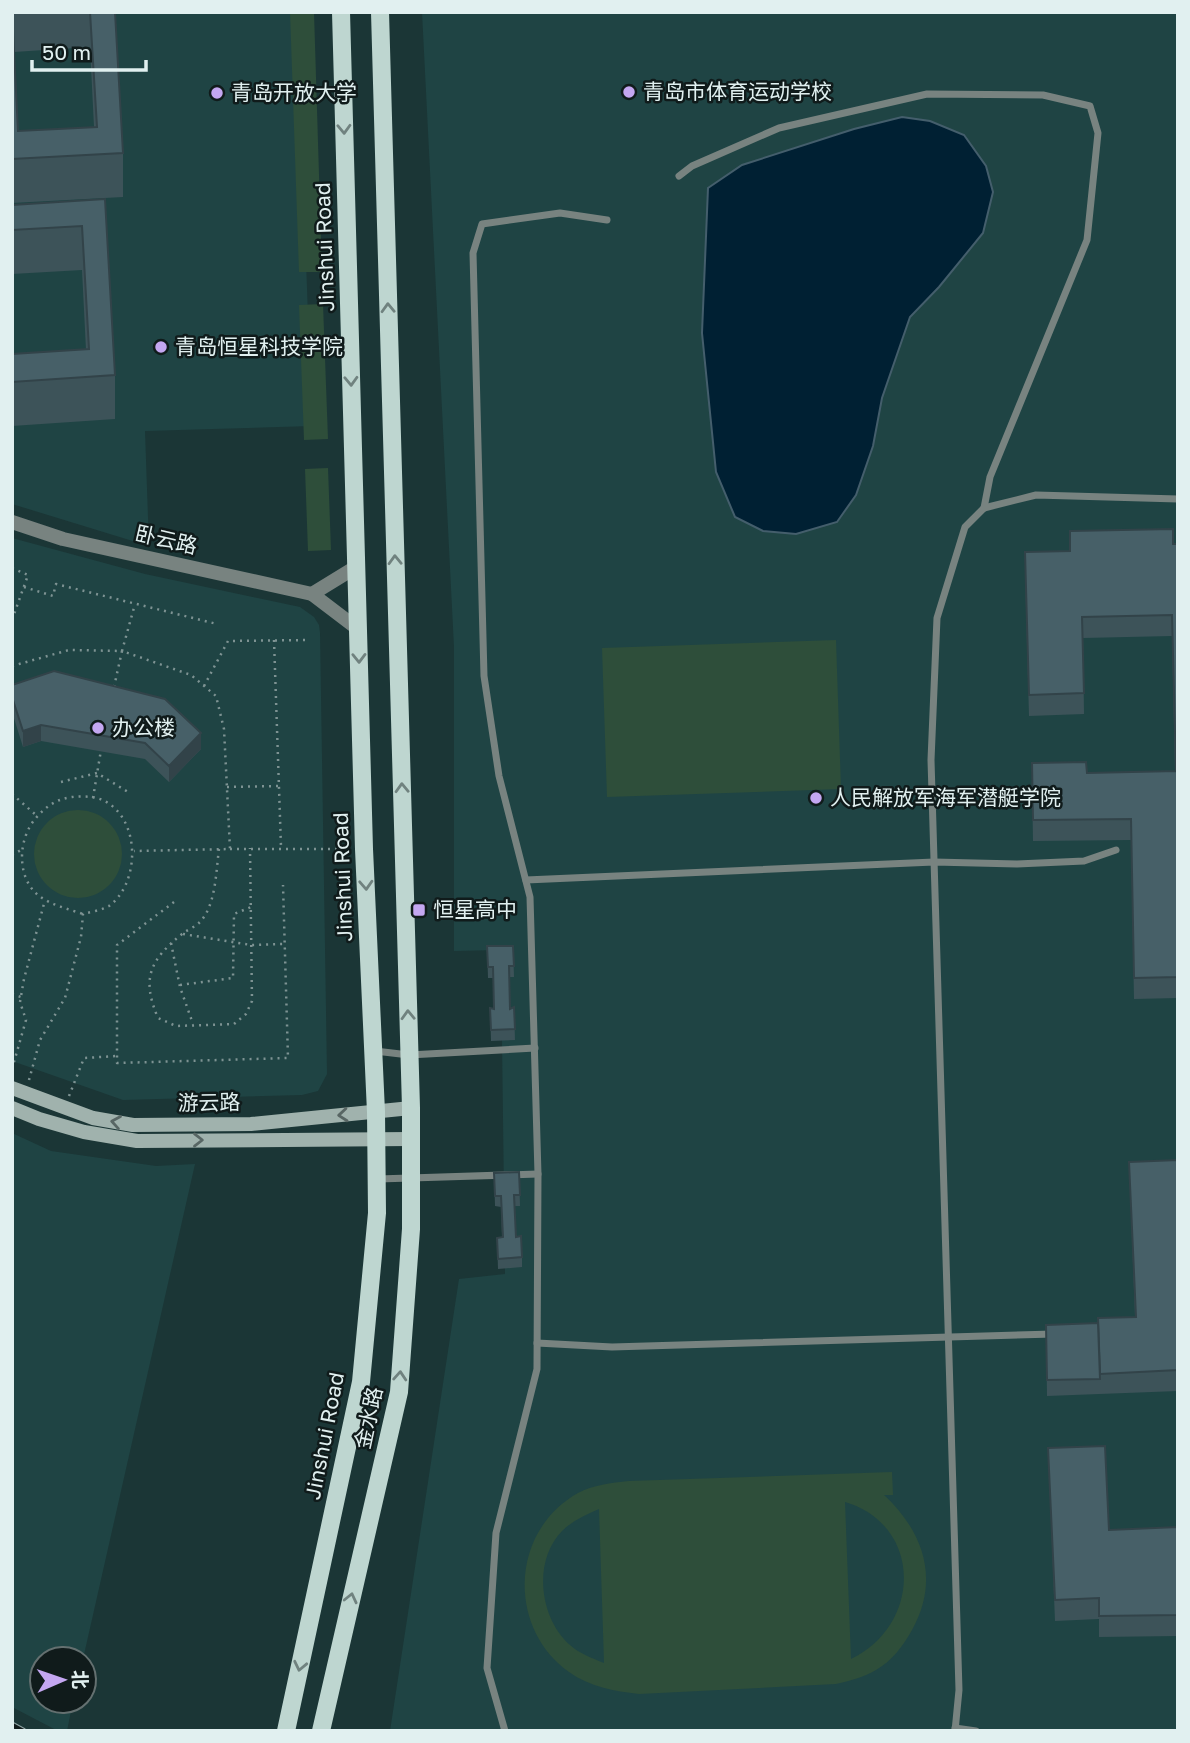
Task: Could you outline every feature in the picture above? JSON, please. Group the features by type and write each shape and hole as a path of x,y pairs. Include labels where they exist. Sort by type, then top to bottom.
{"main road":[{"name":"Jinshui Road","path":"286,1731 361,1382 377,1213 377,1139 364,849 341,12"},
{"path":"380,12 411,1108"},
{"name":"游云路","path":"19,1091 93,1118 133,1125 251,1124 411,1108"},
{"name":"游云路","path":"12,1108 84,1132 137,1141 411,1139"},
{"name":"金水路","path":"321,1731 399,1392 411,1229 411,1108"}],"street":[{"name":"卧云路","path":"12,522 63,539 312,594 358,629"},
{"path":"312,594 356,567"}],"lane":[{"path":"678,176 692,166 779,128 927,94 1043,95 1090,106 1098,133 1087,240 990,477 984,509"},
{"path":"505,1731 486,1668 496,1533 537,1370 538,1174 530,897 499,776 484,676 474,253 482,224 560,213 607,220"},
{"path":"976,1731 955,1729 958,1690 931,760 937,618 965,527 984,509 1036,495 1178,499"},
{"path":"526,880 934,862 1017,864 1084,861 1116,850"},
{"path":"373,1051 409,1055 535,1048"},
{"path":"377,1179 538,1174"},
{"path":"537,1343 612,1348 1069,1334"}],"path":[{"path":"12,568 28,575 12,620"},
{"path":"24,587 53,596 56,584 217,624"},
{"path":"113,692 135,604"},
{"path":"204,686 228,640 309,640"},
{"path":"274,640 281,847"},
{"path":"12,666 69,650 122,651 191,675 216,696 224,729 230,849"},
{"path":"93,798 102,746"},
{"path":"61,782 97,773 128,792"},
{"path":"227,787 279,786"},
{"path":"12,794 37,816"},
{"path":"86,796 93,798 108,803 123,819 134,852 128,884 108,907 83,914 38,895 26,877 21,850 30,825 59,799 86,796"},
{"path":"134,852 281,847 364,849"},
{"path":"219,849 209,906 200,922 171,943 153,963 150,978 152,1004 158,1018 176,1026 234,1024 246,1014 252,1001 250,848"},
{"path":"12,855 21,850"},
{"path":"174,902 117,945 117,1063 288,1058 283,885"},
{"path":"12,1069 26,1020 21,997 46,899"},
{"path":"180,985 233,978 234,914 251,907"},
{"path":"19,1091 40,1040 65,998 81,937 83,914"},
{"path":"183,934 251,945 285,944"},
{"path":"171,943 193,1026"},
{"path":"12,994 21,997"},
{"path":"63,1108 84,1058 117,1056"}],"shaded area":[{"name":"青岛恒星科技学院","path":"12,12 297,12 312,426 145,431 149,546 12,504"},
{"name":"人民解放军海军潜艇学院","path":"422,12 1178,12 1178,1731 390,1731 459,1279 505,1274 498,950 454,951 454,647"},
{"path":"902,117 930,121 964,135 986,166 993,192 983,233 939,287 910,317 882,398 873,446 856,495 837,522 796,534 763,531 735,517 716,472 702,333 708,188 742,165 854,129"},
{"path":"12,538 145,574 300,607 314,617 319,625 327,1074 318,1091 302,1095 123,1100 12,1061"},
{"path":"12,1133 51,1151 156,1166 195,1164 86,1645 28,1645 28,1715 70,1715 67,1731 58,1731 12,1707"}],"green space":[{"path":"290,12 314,12 322,272 299,272"},
{"path":"323,304 328,439 304,440 299,305"},
{"path":"328,468 331,550 308,551 305,469"},
{"path":"836,640 841,789 607,797 602,648"},
{"path":"78,810 103,817 115,829 122,854 115,879 103,891 78,898 53,891 41,879 34,854 41,829 53,817"},
{"path":"892,1472 893,1495 884,1495 898,1509 918,1541 926,1575 925,1593 912,1630 897,1653 882,1666 862,1677 836,1684 639,1694 602,1688 577,1677 549,1653 535,1631 527,1606 525,1580 529,1555 539,1531 556,1510 578,1493 596,1486 629,1481","holes":["845,1502 871,1514 889,1531 900,1553 904,1576 901,1600 891,1623 874,1643 851,1659","599,1509 604,1662 604,1663 578,1651 560,1634 546,1606 543,1574 552,1544 562,1531"]}],"building":[{"path":"12,12 18,131 97,127 90,12 115,12 123,153 12,159"},
{"path":"105,199 115,375 12,382 12,354 89,349 82,226 12,230 12,205"},
{"path":"1173,529 1173,544 1178,544 1178,977 1134,978 1131,819 1033,820 1032,763 1086,762 1087,773 1176,771 1172,615 1082,617 1084,693 1029,695 1025,552 1070,551 1070,531"},
{"name":"办公楼","path":"54,671 165,699 201,733 169,766 145,743 41,725 23,731 12,697 12,685"},
{"path":"487,946 513,946 514,966 509,966 510,1009 514,1007 515,1029 491,1030 490,1008 494,1009 493,967 488,967"},
{"path":"1178,1160 1178,1370 1100,1374 1098,1318 1136,1317 1129,1162"},
{"path":"519,1172 520,1195 514,1195 516,1237 521,1236 522,1257 498,1259 497,1238 503,1237 501,1196 495,1196 494,1173"},
{"path":"1098,1323 1100,1379 1047,1380 1046,1325"},
{"path":"1105,1446 1109,1530 1178,1527 1178,1615 1099,1616 1099,1598 1055,1600 1048,1448"}],"railway":[{"path":"12,1725 23,1731"}],"place":[{"name":"青岛市体育运动学校","path":"629,92"},
{"name":"青岛开放大学","path":"217,93"},
{"name":"青岛恒星科技学院","path":"161,347"},
{"name":"办公楼","path":"98,728"},
{"name":"人民解放军海军潜艇学院","path":"816,798"},
{"name":"恒星高中","path":"419,910"}]}
